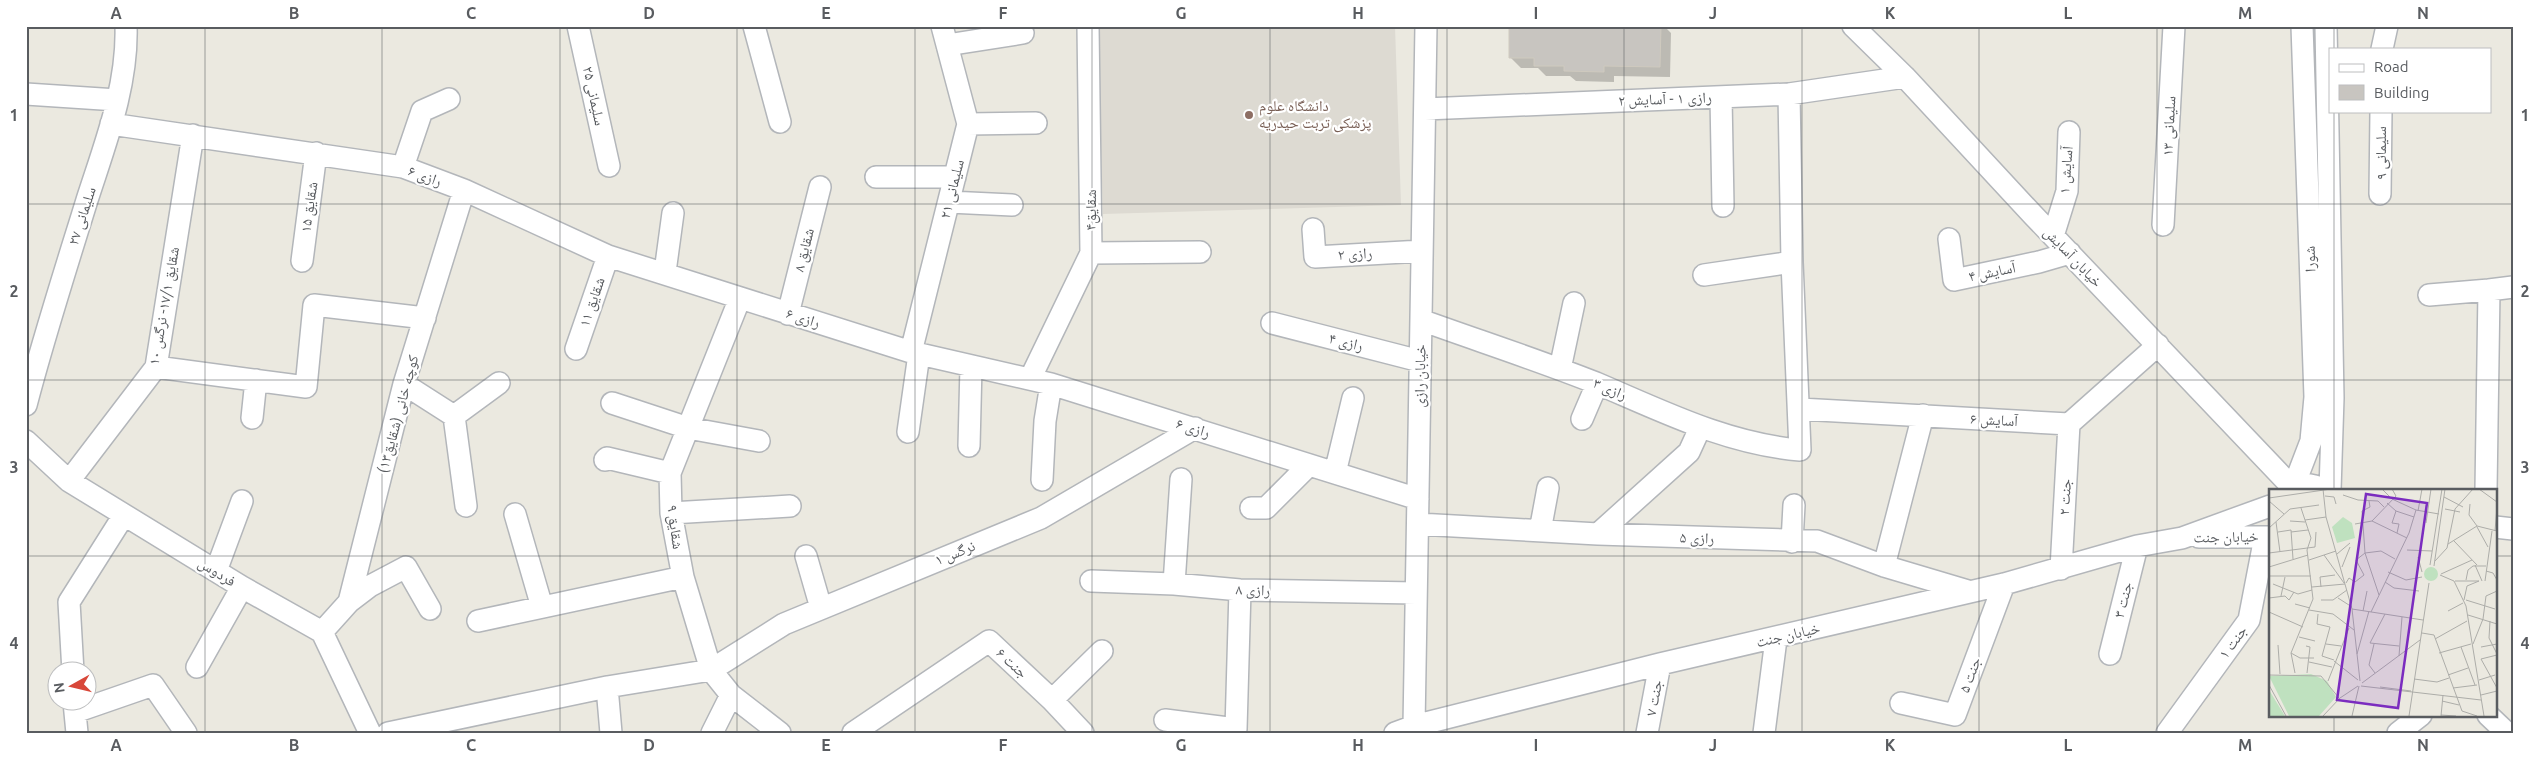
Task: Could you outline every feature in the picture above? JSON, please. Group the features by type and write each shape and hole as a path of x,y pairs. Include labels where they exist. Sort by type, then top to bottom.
{"street":[{"name":"سلیمانی ۲۷","path":"26,405 35,333 111,124 126,46 126,26"},
{"name":"سلیمانی ۲۵","path":"578,26 609,166"},
{"path":"754,26 780,122"},
{"name":"شقایق۴","path":"1030,379 1091,253 1088,26"},
{"name":"خیابان رازی","path":"1404,729 1416,594 1426,26"},
{"name":"خیابان آسایش","path":"1853,26 1905,76 2291,489"},
{"name":"سلیمانی ۱۳","path":"2163,225 2174,26"},
{"name":"شورا","path":"2291,489 2311,441 2314,397 2302,26"},
{"name":"شورا","path":"2326,26 2333,398 2330,489"},
{"path":"2382,48 2387,26"},
{"path":"944,36 1024,33"},
{"name":"سلیمانی ۲۱","path":"908,432 915,353 968,124 944,36"},
{"name":"رازی ۱ - آسایش ۲","path":"1424,109 1789,94 1905,76"},
{"path":"1789,94 1792,262 1800,409"},
{"path":"1721,97 1723,206"},
{"path":"28,99 117,100"},
{"path":"403,167 422,111 449,99"},
{"name":"سلیمانی ۹","path":"2380,194 2381,112"},
{"path":"968,124 1036,123"},
{"name":"رازی ۶","path":"111,124 403,167 464,190 608,256 665,272 788,314 915,353 1051,384 1418,500"},
{"name":"آسایش ۱","path":"2053,236 2067,191 2068,132"},
{"name":"شقایق ۱۷/۱- نرگس ۱۰","path":"69,481 156,367 193,135"},
{"name":"شقایق ۱۵","path":"302,261 316,153"},
{"path":"876,177 955,177"},
{"name":"شقایق ۸","path":"788,314 820,187"},
{"name":"کوچه خانی (شقایق۱۳)","path":"322,632 349,602 404,384 464,190"},
{"path":"949,202 1012,205"},
{"path":"665,272 673,213"},
{"name":"رازی ۲","path":"1312,230 1315,256 1422,251"},
{"name":"آسایش ۴","path":"1949,240 1954,280 2040,262 2070,253"},
{"path":"1091,253 1200,252"},
{"name":"شقایق ۱۱","path":"576,349 608,256"},
{"path":"1704,275 1792,262"},
{"path":"2429,295 2513,287"},
{"path":"2486,489 2489,290"},
{"name":"شقایق ۹","path":"740,298 670,473 672,513 683,577 711,670 731,695 780,733"},
{"path":"1560,369 1574,303"},
{"path":"156,367 306,386 314,305 425,318"},
{"name":"رازی ۳","path":"1421,320 1560,369 1700,428 1782,448 1800,450 1800,409"},
{"name":"رازی ۴","path":"1272,323 1420,361"},
{"path":"2069,424 2158,345"},
{"path":"969,446 971,366"},
{"path":"252,418 256,380"},
{"path":"454,416 499,383"},
{"path":"404,384 454,416 466,506"},
{"path":"1042,480 1045,421 1051,384"},
{"path":"1582,419 1597,384"},
{"path":"1335,473 1353,398"},
{"path":"612,403 688,428 760,441"},
{"name":"آسایش ۶","path":"1800,409 2069,424"},
{"path":"1884,566 1923,415"},
{"name":"جنت ۲","path":"2061,569 2069,424"},
{"name":"نرگس ۱","path":"711,670 784,624 1041,518 1195,428"},
{"path":"1598,534 1689,452 1700,428"},
{"name":"فردوس","path":"26,441 69,481 242,587 322,632"},
{"path":"605,460 607,458 670,473"},
{"path":"1251,508 1266,508 1309,465"},
{"path":"1174,584 1181,480"},
{"path":"2291,489 2303,484 2314,485 2322,489"},
{"path":"1540,531 1548,488"},
{"path":"216,571 242,501"},
{"path":"1792,542 1794,505"},
{"path":"672,513 790,506"},
{"name":"خیابان جنت","path":"2182,538 2269,506"},
{"path":"515,514 542,607"},
{"path":"72,662 69,602 124,515"},
{"name":"رازی ۵","path":"1418,524 1598,534 1792,542 1817,541 1884,566 1969,592"},
{"path":"2496,527 2513,529"},
{"name":"خیابان جنت","path":"1404,729 1660,664 1776,639 2004,584 2137,546 2182,538 2267,537"},
{"name":"جنت ۱","path":"2167,733 2249,620 2267,537"},
{"name":"جنت ۳","path":"2110,654 2137,546"},
{"path":"806,556 821,608"},
{"path":"349,602 370,586 406,567 430,609"},
{"path":"478,621 683,577"},
{"name":"رازی ۸","path":"1091,581 1174,584 1240,590 1416,594"},
{"name":"جنت ۵","path":"1901,702 1955,715 2004,584"},
{"path":"197,667 242,587"},
{"path":"1165,720 1236,729 1240,590"},
{"path":"322,632 370,733"},
{"path":"1764,733 1776,639"},
{"name":"جنت ۶","path":"853,733 989,642 1052,700 1083,733"},
{"path":"1052,700 1102,651"},
{"name":"جنت ۷","path":"1647,733 1660,664"},
{"path":"388,733 453,727 607,687 711,670"},
{"path":"98,700 153,685 186,733"},
{"path":"607,687 611,733"},
{"path":"712,733 731,695"},
{"path":"2496,706 2513,721"},
{"path":"75,712 77,733"},
{"path":"2398,733 2420,716"},
{"path":"2489,716 2507,733"}],"shaded area":[{"name":"دانشگاه علوم پزشکی تربت حیدریه","path":"1097,26 1395,26 1401,205 1103,214"}],"building":[{"path":"1509,26 1661,26 1660,67 1604,66 1604,72 1564,71 1564,66 1534,66 1534,58 1509,58"}],"place":[{"name":"دانشگاه علوم پزشکی تربت حیدریه","path":"1249,115"}]}
